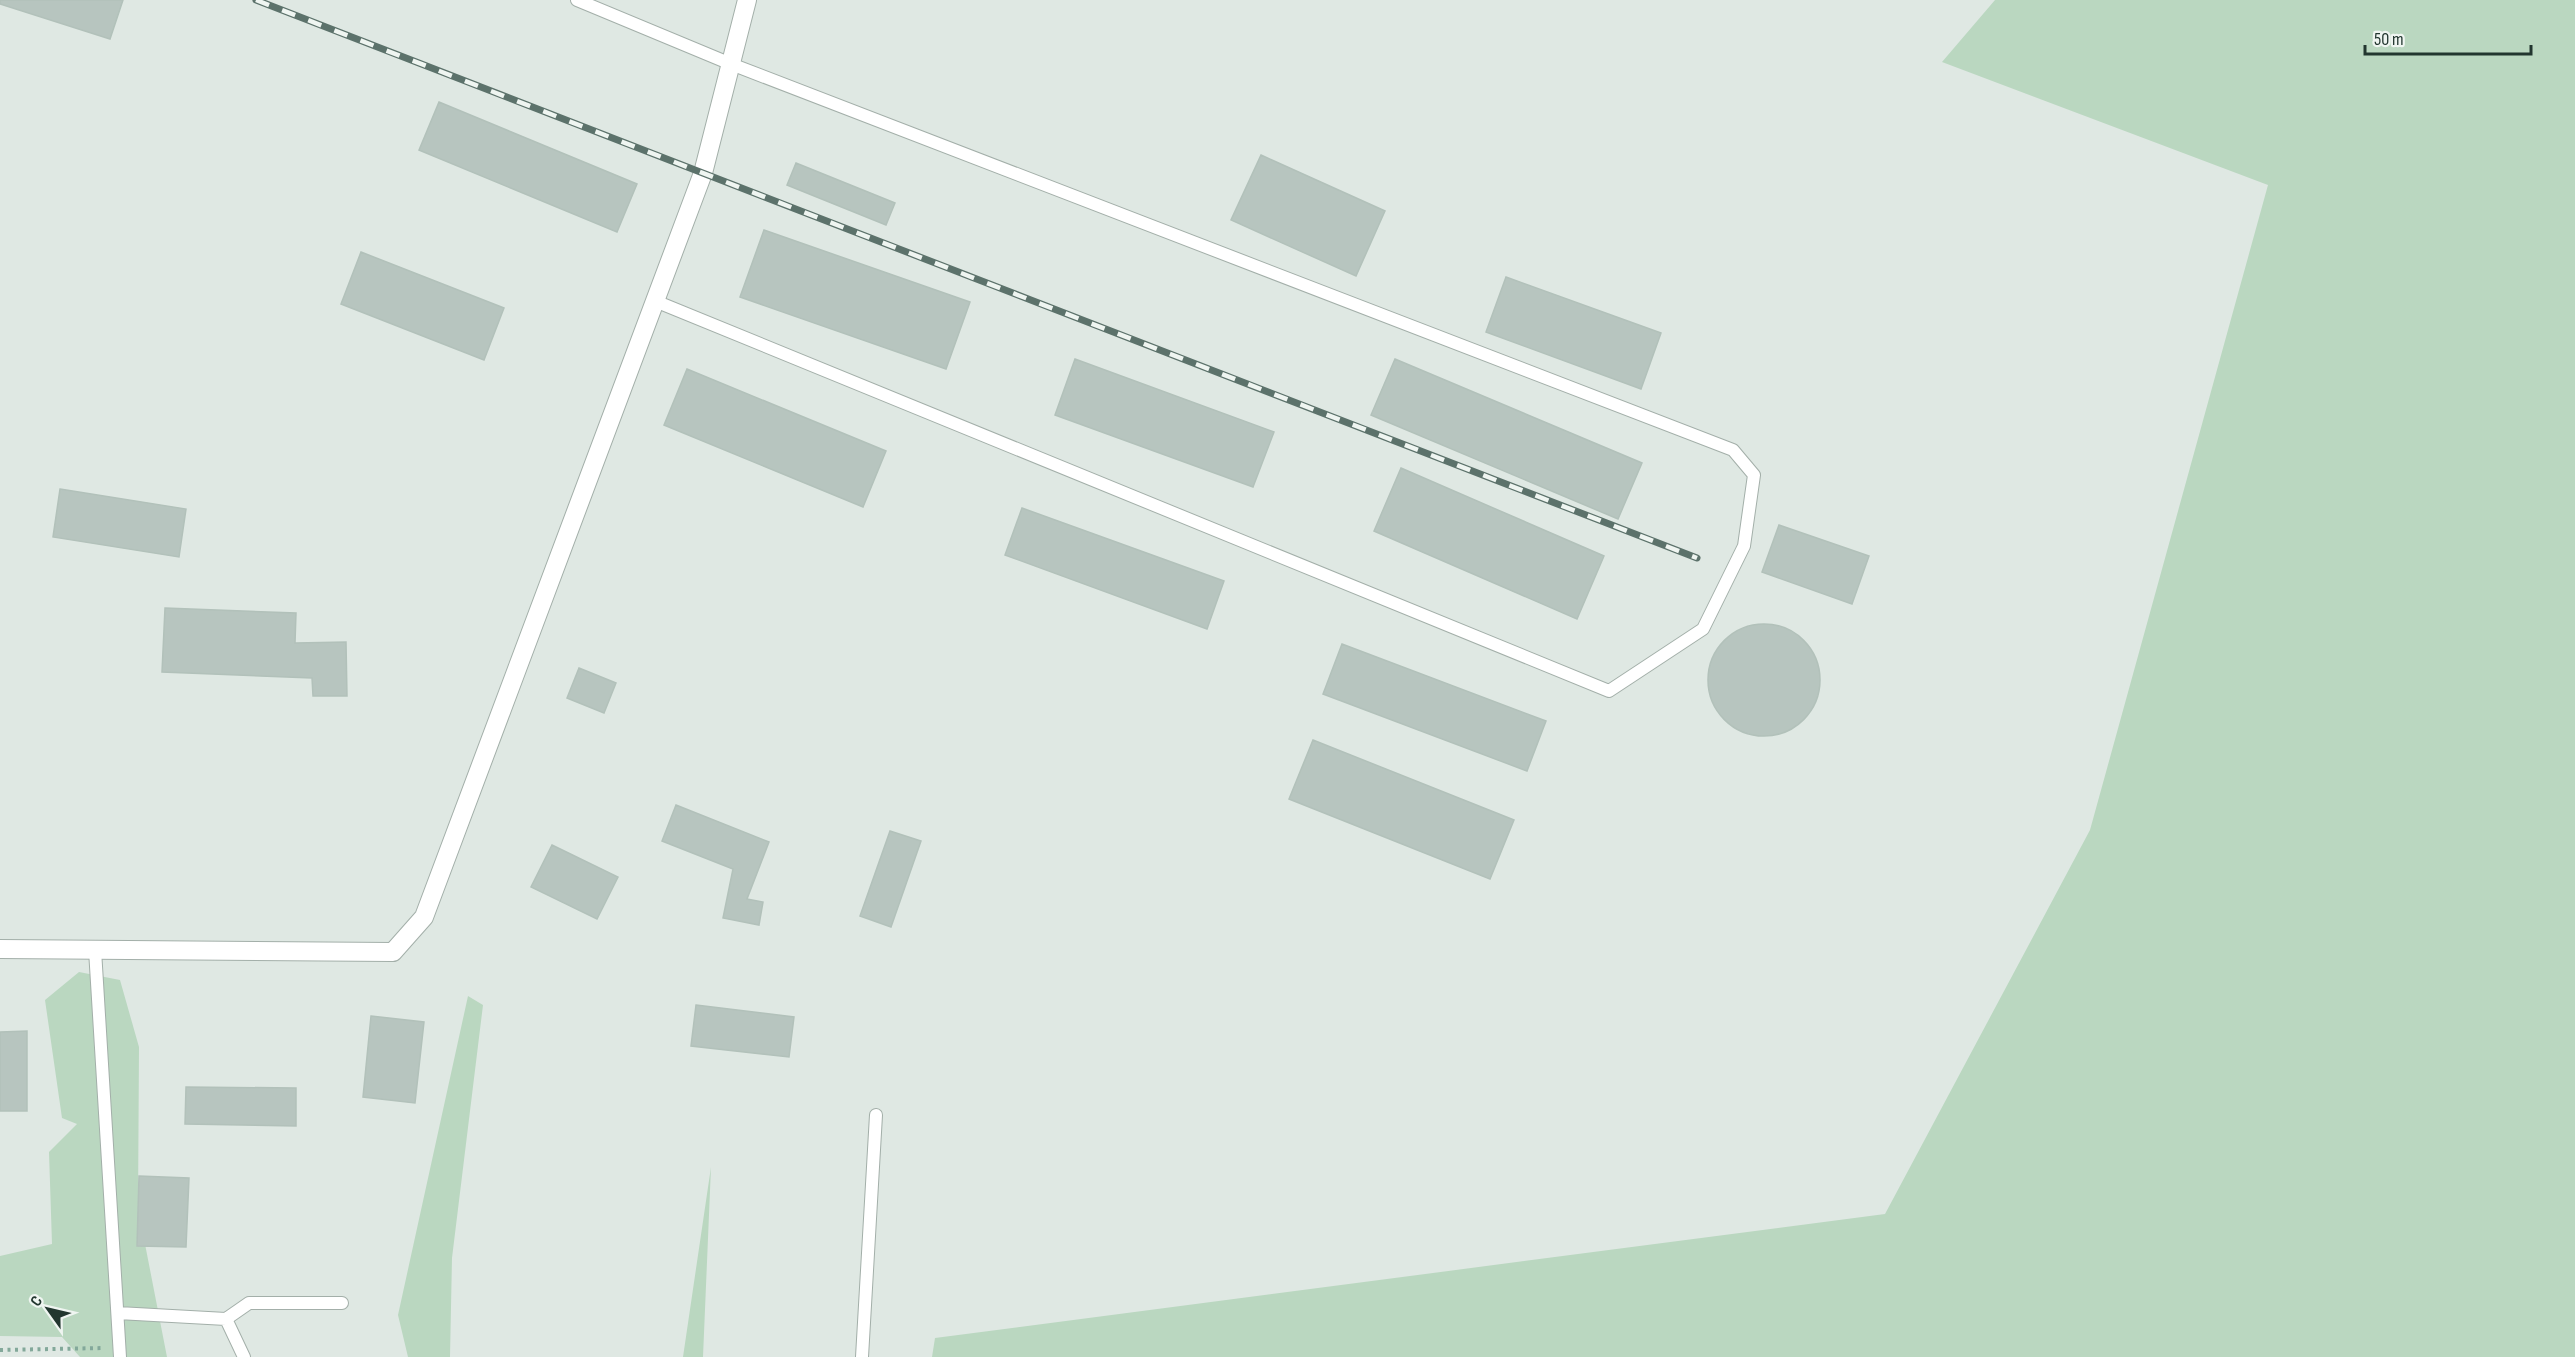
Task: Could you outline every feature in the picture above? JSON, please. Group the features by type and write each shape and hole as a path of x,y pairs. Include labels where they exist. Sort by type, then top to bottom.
{"street":[{"path":"0,950 393,952 424,917 703,173 747,0"}],"lane":[{"path":"576,0 731,64 1733,450 1754,476 1744,546 1703,629 1609,691 656,301"},
{"path":"95,950 120,1352"},
{"path":"862,1357 876,1115"},
{"path":"118,1313 226,1319 249,1304 342,1303"},
{"path":"226,1319 244,1357"}],"path":[{"path":"0,1350 120,1352"}],"green space":[{"path":"1995,0 2575,0 2575,1357 932,1357 935,1338 1885,1214 2090,830 2268,185 1942,62"},
{"path":"79,972 120,980 139,1047 138,1208 167,1357 80,1357 62,1337 0,1336 0,1256 52,1244 49,1152 77,1124 62,1118 45,1000"},
{"path":"468,996 483,1005 452,1258 450,1357 408,1357 398,1315"},
{"path":"711,1167 703,1357 683,1357"}],"building":[{"path":"0,0 123,0 110,39 0,4"},
{"path":"439,102 637,184 617,232 419,150"},
{"path":"1261,155 1385,211 1356,276 1231,220"},
{"path":"796,163 895,203 886,225 787,185"},
{"path":"764,230 970,302 946,369 740,297"},
{"path":"361,252 504,308 484,360 341,304"},
{"path":"1506,277 1661,333 1641,389 1486,332"},
{"path":"1075,359 1274,432 1253,487 1055,415"},
{"path":"1395,359 1642,463 1618,519 1371,415"},
{"path":"687,369 886,451 863,507 664,425"},
{"path":"1401,468 1604,556 1577,619 1374,531"},
{"path":"60,489 186,509 179,557 53,537"},
{"path":"1022,508 1224,581 1207,629 1005,555"},
{"path":"1779,525 1869,556 1852,604 1762,572"},
{"path":"165,608 296,613 295,643 346,642 347,696 313,696 312,678 162,672"},
{"path":"1764,624 1786,628 1804,640 1816,658 1820,680 1816,702 1804,720 1786,732 1764,736 1742,732 1724,720 1712,702 1708,680 1712,658 1724,640 1742,628"},
{"path":"1342,644 1546,721 1527,771 1323,694"},
{"path":"579,668 616,683 604,713 567,698"},
{"path":"1313,740 1514,820 1490,879 1289,799"},
{"path":"676,805 769,842 747,899 763,902 759,925 723,918 733,869 662,841"},
{"path":"890,831 921,841 891,927 860,916"},
{"path":"552,845 618,877 597,919 531,887"},
{"path":"696,1005 794,1017 789,1057 691,1046"},
{"path":"371,1016 424,1022 415,1103 363,1097"},
{"path":"27,1031 27,1111 0,1111 0,1032"},
{"path":"186,1087 296,1088 296,1126 185,1124"},
{"path":"139,1176 189,1178 186,1247 137,1246"}],"railway":[{"path":"256,0 1697,558"}]}
